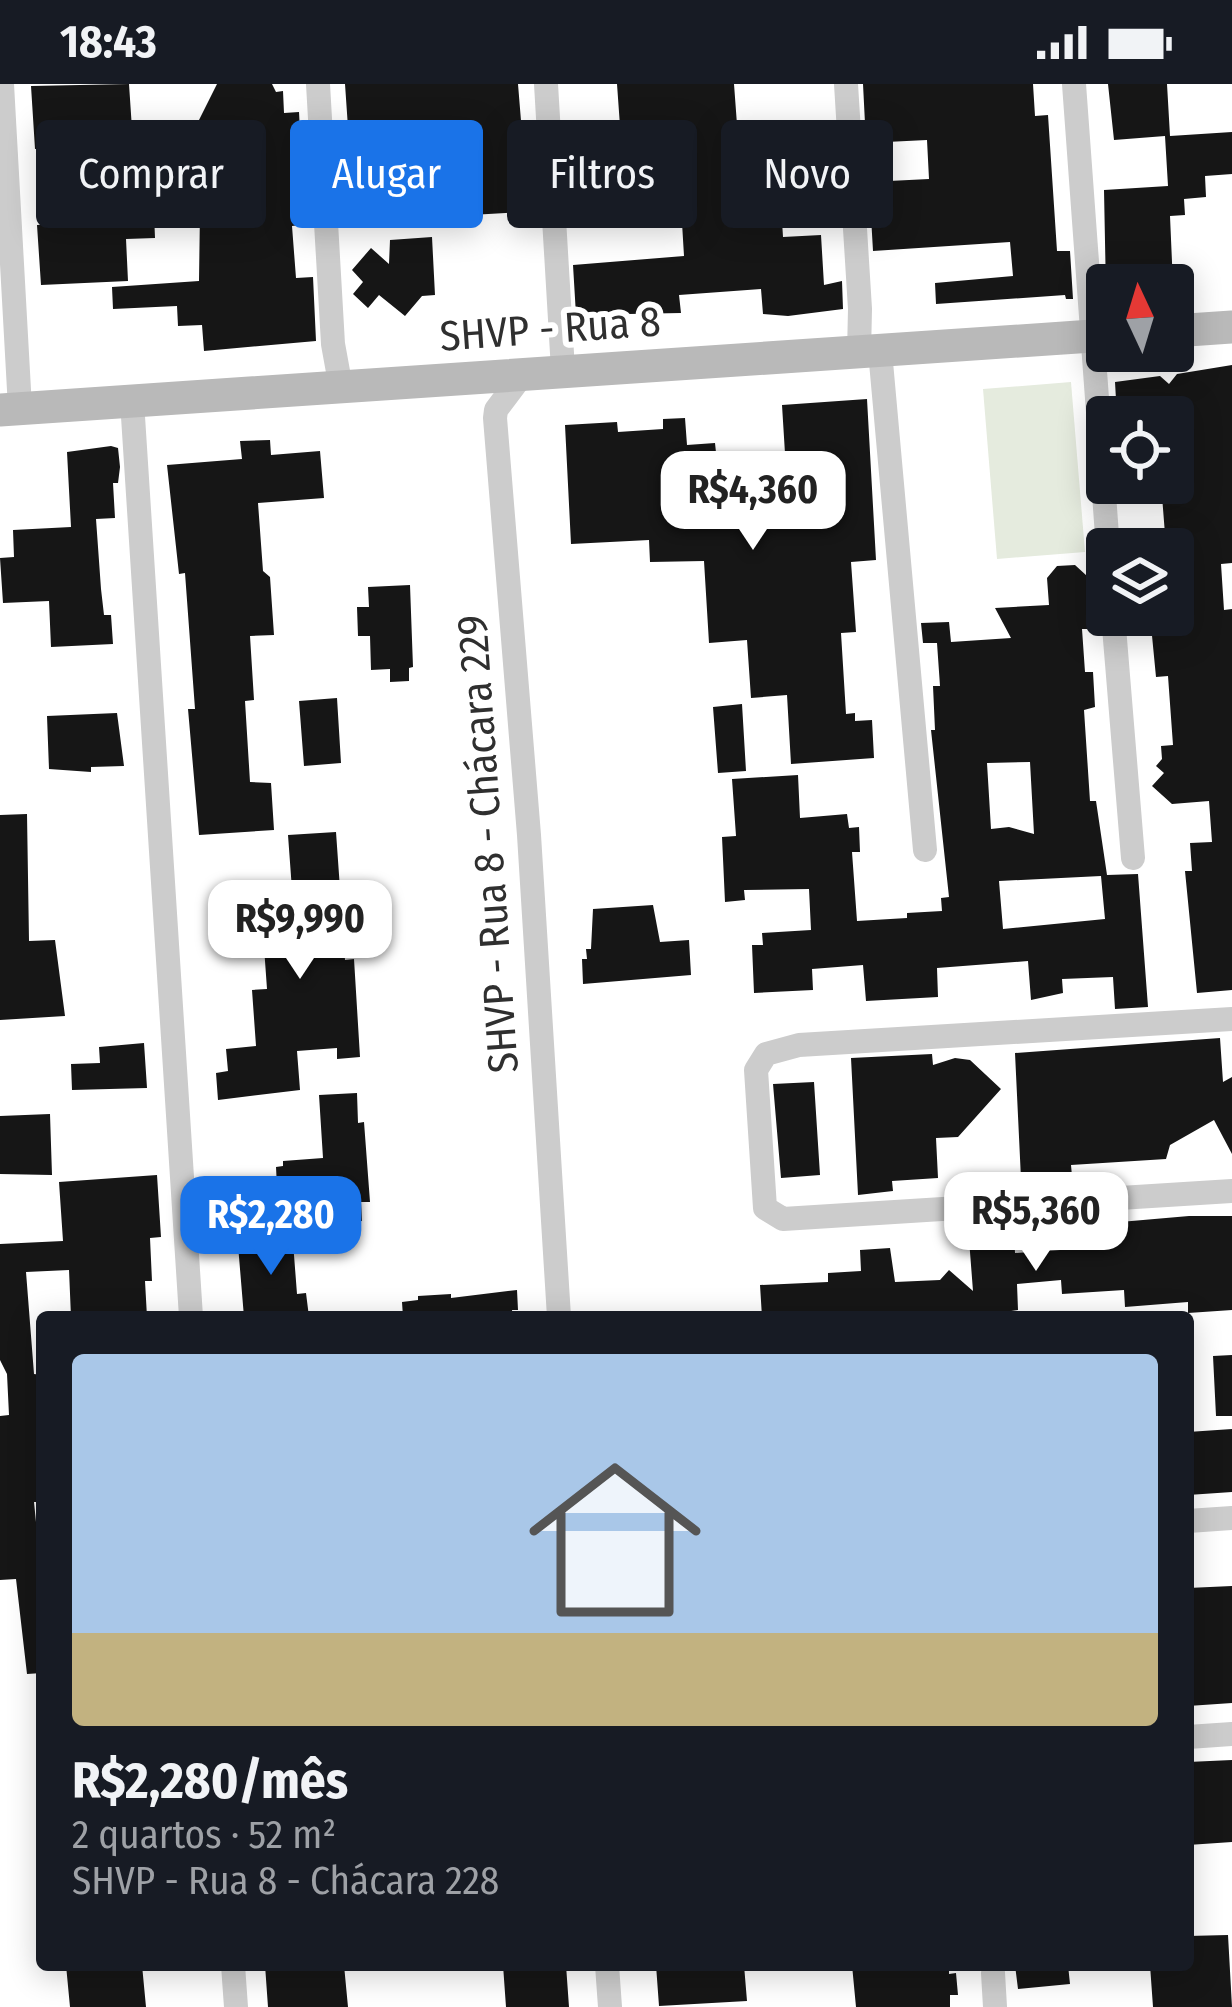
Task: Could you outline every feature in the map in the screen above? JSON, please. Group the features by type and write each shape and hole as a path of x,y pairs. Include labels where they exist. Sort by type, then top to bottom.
{"street":[{"path":"2,84 10,409"},
{"path":"319,84 333,344 341,388"},
{"path":"546,84 563,370"},
{"path":"846,84 860,309 869,352 925,850"},
{"path":"1074,84 1093,264"},
{"path":"1194,330 1232,327"},
{"name":"SHVP - Rua 8","path":"10,409 1086,337"},
{"path":"1101,372 1107,528"},
{"name":"SHVP - Rua 8 - Chácara 229","path":"523,374 496,410 496,435 529,835 559,1311"},
{"path":"132,401 191,1311"},
{"path":"1115,636 1132,858"},
{"path":"1232,1019 799,1045 766,1054 757,1070 764,1208 783,1219 1232,1191"},
{"path":"1194,1521 1232,1518"},
{"path":"1194,1737 1232,1734"},
{"path":"233,1971 236,2007"},
{"path":"607,1971 610,2007"},
{"path":"993,1973 995,2007"}],"shaded area":[{"path":"1071,382 1085,552 997,559 983,389"}],"building":[{"path":"129,84 131,120 36,120 35,149 31,86"},
{"path":"217,84 272,84 276,92 283,91 284,113 299,112 299,120 290,120 290,228 296,278 313,277 316,341 204,351 202,325 178,326 177,306 113,309 112,287 199,281 200,228 266,228 266,120 199,120"},
{"path":"345,84 518,84 521,120 507,120 507,213 483,214 483,120 347,120"},
{"path":"617,84 734,84 737,120 721,120 721,228 782,228 783,237 821,235 824,285 842,281 843,309 763,314 761,289 679,295 681,313 576,315 573,265 684,256 682,228 697,228 697,120 620,120"},
{"path":"863,84 1033,84 1035,116 1048,115 1057,251 1070,251 1073,299 1065,295 936,304 935,283 1013,276 1010,242 873,251 872,228 893,228 893,181 929,179 927,140 893,142 893,120 865,120"},
{"path":"1108,84 1167,84 1170,136 1232,132 1232,174 1205,176 1206,197 1184,199 1185,215 1170,216 1172,264 1105,264 1104,190 1168,186 1165,136 1114,140"},
{"path":"37,228 155,228 155,238 126,239 128,281 41,285"},
{"path":"432,237 435,295 422,296 405,316 379,295 368,308 353,294 363,282 352,270 371,248 389,264 390,240"},
{"path":"1232,365 1232,563 1221,564 1224,610 1232,609 1232,990 1197,993 1185,871 1192,871 1190,843 1212,842 1209,801 1172,804 1152,786 1164,773 1156,766 1162,759 1161,746 1173,745 1168,676 1156,677 1152,636 1194,636 1194,528 1165,528 1163,504 1194,504 1194,396 1116,396 1115,382 1160,376 1169,384 1177,374"},
{"path":"867,399 876,560 851,562 856,632 841,633 846,714 855,713 855,721 872,720 874,758 791,764 787,695 751,698 747,640 709,643 704,561 650,562 649,540 571,544 565,425 617,422 618,432 663,429 663,419 685,418 687,445 715,443 717,462 688,465 692,526 789,518 782,405"},
{"path":"270,440 271,455 320,451 324,498 258,503 274,635 250,636 254,700 245,701 250,782 271,783 274,830 199,835 188,709 195,709 185,573 179,574 167,465 242,459 240,441"},
{"path":"118,448 120,467 118,483 113,483 115,518 96,519 104,615 111,615 113,644 51,647 49,601 3,603 0,558 14,557 13,530 71,527 67,452"},
{"path":"1075,565 1086,575 1086,629 1082,629 1085,672 1093,672 1095,707 1084,710 1090,801 1096,801 1107,875 1138,874 1148,1007 1115,1009 1113,977 1062,979 1063,993 1031,1000 1028,961 937,968 938,997 866,1001 863,965 812,969 813,990 754,993 752,945 763,945 762,933 811,930 809,889 744,890 745,900 725,902 722,837 736,836 732,779 798,775 800,818 847,814 849,828 859,827 860,852 852,852 857,921 942,911 941,898 949,897 931,730 935,730 933,686 940,686 937,643 923,643 921,623 949,622 951,642 1011,638 995,608 1049,605 1047,578 1057,566","holes":["1030,762 1034,834 1009,827 991,829 987,763","1101,876 1105,919 1003,929 999,881"]},
{"path":"410,585 413,667 409,681 390,682 390,669 371,670 370,636 358,636 357,607 369,607 368,587"},
{"path":"337,698 341,763 304,766 299,701"},
{"path":"742,704 746,771 718,773 713,707"},
{"path":"117,713 124,766 91,767 91,772 49,769 47,716"},
{"path":"27,814 29,941 55,940 65,1016 0,1020 0,815"},
{"path":"336,832 345,960 354,959 360,1057 337,1059 337,1048 297,1051 300,1090 218,1100 216,1073 228,1071 226,1049 256,1046 252,990 267,989 263,933 295,931 288,835"},
{"path":"653,905 660,942 689,940 691,975 583,984 582,959 587,959 586,949 591,949 593,909"},
{"path":"1220,1038 1223,1082 1232,1077 1232,1154 1214,1120 1170,1145 1166,1159 1071,1165 1072,1176 1021,1179 1015,1053"},
{"path":"144,1043 147,1088 72,1090 71,1064 100,1063 99,1047"},
{"path":"932,1054 933,1065 955,1058 970,1060 1001,1089 958,1137 936,1138 938,1178 892,1181 893,1191 858,1195 851,1058"},
{"path":"814,1082 820,1175 781,1178 773,1084"},
{"path":"357,1093 370,1202 361,1202 362,1221 279,1227 276,1167 283,1166 283,1161 323,1158 319,1095"},
{"path":"50,1114 52,1175 0,1174 0,1116"},
{"path":"157,1175 161,1237 150,1238 152,1281 145,1281 147,1311 71,1311 69,1270 26,1272 36,1374 36,1673 27,1674 16,1579 0,1580 0,1416 9,1415 7,1374 0,1360 0,1244 63,1241 59,1182"},
{"path":"1232,1216 1232,1310 1194,1313 1188,1311 1188,1302 1125,1307 1124,1290 1062,1294 1061,1280 1017,1284 1018,1310 1011,1311 762,1311 760,1285 828,1282 828,1273 861,1271 860,1250 890,1248 895,1282 940,1280 949,1270 973,1291 969,1239 1014,1234 1015,1253 1060,1250 1058,1224 1073,1237 1089,1218 1097,1224"},
{"path":"292,1229 297,1294 306,1293 308,1311 244,1311 238,1245 271,1238 270,1230"},
{"path":"517,1290 518,1310 403,1311 402,1302 418,1300 418,1296 451,1294 451,1298"},
{"path":"1232,1355 1232,1416 1216,1416 1213,1356"},
{"path":"1232,1429 1232,1492 1194,1495 1194,1432"},
{"path":"1232,1586 1232,1703 1194,1706 1194,1588"},
{"path":"1232,1760 1232,1842 1194,1845 1194,1762"},
{"path":"1228,1935 1232,2007 1153,2007 1150,1971 1194,1971 1194,1936"},
{"path":"67,1971 143,1971 146,2007 70,2007"},
{"path":"265,1971 345,1971 348,2007 268,2007"},
{"path":"503,1971 566,1971 569,2007 506,2007"},
{"path":"656,1971 744,1971 747,2001 659,2006"},
{"path":"853,1971 956,1973 958,1995 950,1995 950,2007 856,2007"},
{"path":"1016,1971 1069,1971 1070,1984 1018,1989"}]}
